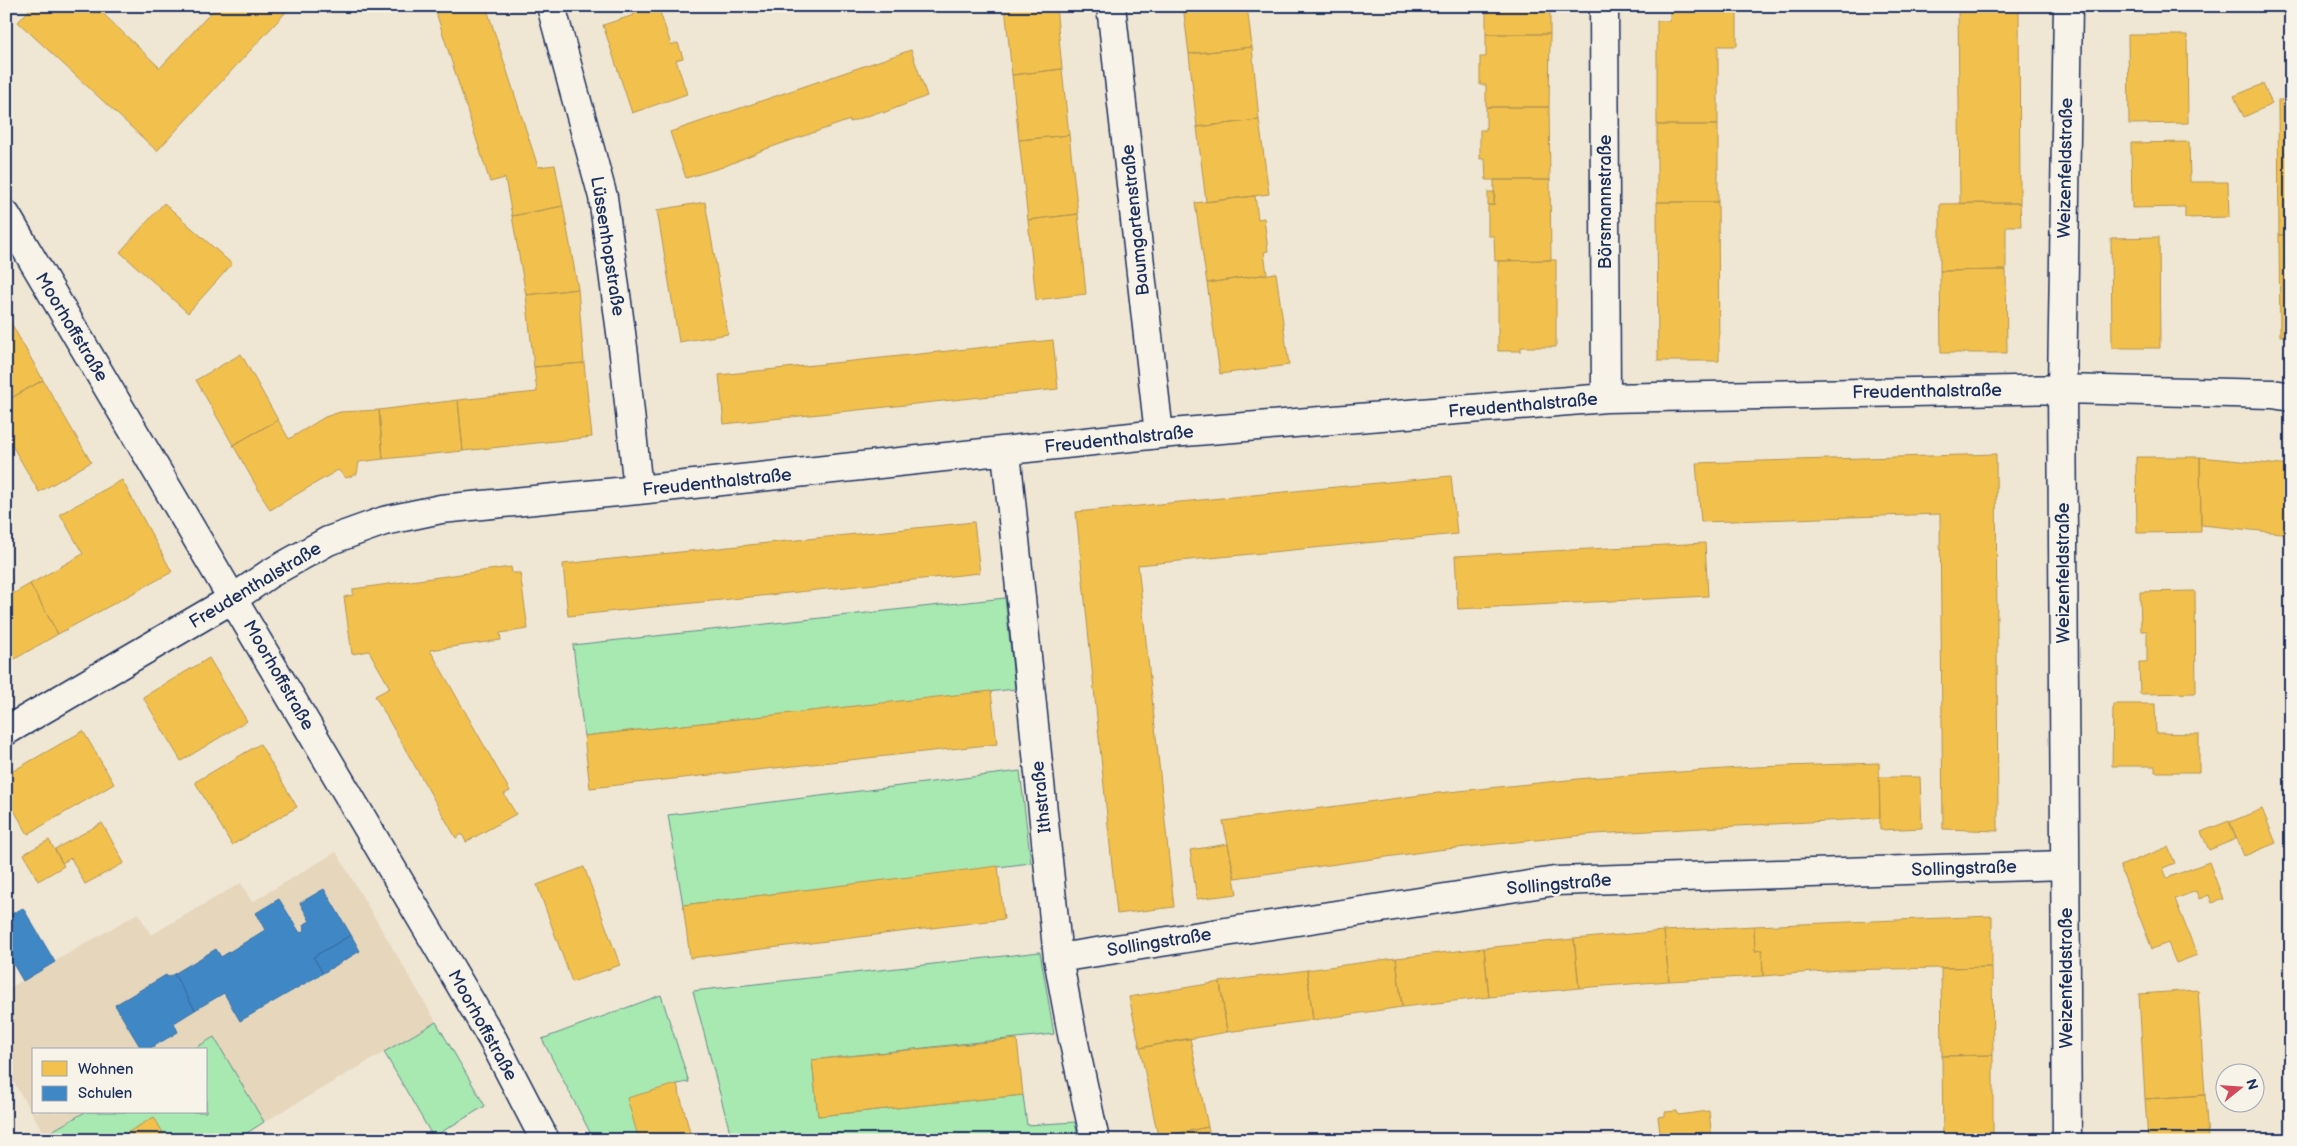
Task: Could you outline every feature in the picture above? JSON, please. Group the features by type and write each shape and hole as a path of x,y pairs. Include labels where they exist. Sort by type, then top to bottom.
{"street":[{"name":"Lüssenhopstraße","path":"551,6 603,197 624,354 638,490"},
{"name":"Baumgartenstraße","path":"1111,6 1159,434"},
{"name":"Börsmannstraße","path":"1604,6 1606,398"},
{"name":"Weizenfeldstraße","path":"2067,1140 2062,389 2068,6"},
{"name":"Moorhoffstraße","path":"6,214 13,243 234,598 493,1040 545,1140"},
{"name":"Freudenthalstraße","path":"6,731 234,598 269,574 328,541 384,521 442,509 1006,452 1159,434 1606,398 2062,389 2272,394 2291,397"},
{"name":"Ithstraße","path":"1006,452 1058,958 1095,1140"},
{"name":"Sollingstraße","path":"1058,958 1555,881 2065,865"}],"shaded area":[{"path":"336,852 436,1022 264,1122 214,1037 195,1048 32,1048 32,1113 6,1069 6,990 138,913 151,935 241,883 252,902"},
{"path":"33,1114 82,1114 45,1135"}],"green space":[{"path":"1005,598 1015,689 584,736 573,645"},
{"path":"1020,771 1031,863 683,905 668,815"},
{"path":"1040,952 1054,1034 812,1060 818,1116 1023,1095 1027,1125 1075,1122 1079,1140 732,1140 693,991"},
{"path":"661,995 689,1082 677,1084 639,1140 594,1140 542,1039"},
{"path":"436,1022 485,1106 433,1137 384,1052"},
{"path":"214,1037 264,1122 236,1140 48,1140 45,1135 82,1114 208,1114 208,1048 195,1048"}],"building: Wohnen":[{"path":"33,6 95,6 160,68 217,6 279,6 286,12 157,151 18,22"},
{"path":"434,6 486,6 538,167 555,165 563,206 512,216 505,178 490,182"},
{"path":"631,6 649,6 650,9 658,6 671,45 678,43 683,58 676,60 687,94 632,113 603,25 634,15"},
{"path":"1005,6 1056,6 1062,69 1012,75"},
{"path":"1183,6 1247,6 1252,47 1189,54"},
{"path":"1480,6 1550,6 1550,34 1486,34 1486,11 1480,12"},
{"path":"1670,6 1737,6 1737,46 1718,46 1718,125 1657,125 1657,21 1670,21"},
{"path":"1958,6 2019,6 2020,203 1960,203"},
{"path":"1486,34 1550,34 1549,107 1486,107 1486,85 1480,85 1480,57 1486,57"},
{"path":"2128,35 2187,35 2188,123 2129,124"},
{"path":"1252,47 1259,120 1197,127 1189,54"},
{"path":"911,50 927,96 883,113 882,111 850,122 850,120 763,150 723,167 686,178 670,132"},
{"path":"1062,69 1069,135 1019,140 1012,75"},
{"path":"2263,84 2272,104 2244,117 2234,96"},
{"path":"2278,100 2291,100 2291,235 2279,235"},
{"path":"1486,107 1549,107 1550,180 1486,180 1485,159 1480,159 1480,130 1486,130"},
{"path":"1259,120 1269,194 1206,202 1197,127"},
{"path":"1657,125 1718,125 1718,202 1657,202"},
{"path":"1069,135 1078,214 1028,220 1019,140"},
{"path":"2189,142 2190,182 2228,182 2229,217 2185,218 2185,207 2132,208 2131,143"},
{"path":"1494,180 1550,180 1551,260 1495,261 1494,236 1488,236 1488,205 1494,205"},
{"path":"1488,192 1495,192 1494,205 1488,205"},
{"path":"1255,196 1258,219 1264,218 1268,251 1264,252 1267,274 1207,283 1195,203"},
{"path":"705,202 728,334 679,342 657,210"},
{"path":"1657,202 1718,202 1719,361 1658,361"},
{"path":"164,203 232,264 188,313 120,252"},
{"path":"2020,203 2021,226 2006,226 2006,270 1940,271 1940,204"},
{"path":"563,206 578,289 526,295 512,216"},
{"path":"1078,214 1086,294 1036,300 1028,220"},
{"path":"2279,235 2291,235 2291,336 2280,336"},
{"path":"2159,237 2160,348 2112,348 2111,238"},
{"path":"1556,260 1556,347 1521,347 1521,351 1498,351 1498,261"},
{"path":"2006,270 2007,353 1941,353 1940,271"},
{"path":"1276,273 1289,365 1220,374 1207,283"},
{"path":"578,289 584,363 534,367 526,295"},
{"path":"6,314 43,380 6,401"},
{"path":"1053,340 1058,389 724,424 719,375"},
{"path":"241,354 278,420 233,445 196,380"},
{"path":"584,363 592,437 463,451 458,400 537,392 534,367"},
{"path":"43,380 91,462 39,492 6,435 6,401"},
{"path":"458,400 463,451 383,459 379,410"},
{"path":"379,410 383,459 359,462 357,474 346,478 338,470 270,510 233,445 278,420 289,439 325,417 340,412"},
{"path":"1996,454 1998,831 1943,829 1940,514 1701,522 1696,463"},
{"path":"2136,457 2200,457 2201,532 2137,533"},
{"path":"2200,457 2291,466 2291,534 2201,525"},
{"path":"1451,476 1457,534 1138,565 1174,907 1117,914 1076,512"},
{"path":"122,480 172,572 58,634 30,584 83,554 60,514"},
{"path":"974,522 980,573 568,616 563,564"},
{"path":"1705,543 1708,596 1458,609 1455,556"},
{"path":"511,567 512,573 520,573 528,629 500,633 501,640 430,650 510,791 504,794 516,814 466,842 462,834 456,838 375,696 390,688 369,651 352,654 344,597 353,595 353,589"},
{"path":"30,584 58,634 6,664 6,598"},
{"path":"2195,591 2196,693 2140,694 2139,662 2147,662 2147,631 2141,631 2140,592"},
{"path":"209,658 247,721 181,761 143,697"},
{"path":"991,691 997,744 590,788 584,736"},
{"path":"2113,704 2155,704 2156,733 2199,734 2199,772 2155,772 2155,766 2112,766"},
{"path":"83,731 114,784 28,834 6,797 6,775"},
{"path":"260,744 297,807 232,845 195,782"},
{"path":"1879,763 1880,818 1595,834 1437,850 1235,878 1223,821 1429,794 1588,778 1755,767"},
{"path":"1879,777 1920,777 1922,828 1880,830"},
{"path":"2262,809 2276,843 2244,856 2230,822"},
{"path":"2229,821 2236,839 2209,850 2201,832"},
{"path":"102,823 124,863 85,884 71,858 62,863 55,849"},
{"path":"49,840 64,866 38,881 24,854"},
{"path":"1228,844 1237,894 1197,899 1190,850"},
{"path":"2168,847 2175,863 2163,868 2167,878 2209,862 2223,899 2212,903 2209,895 2199,899 2196,891 2175,899 2197,955 2176,963 2168,943 2152,949 2120,866"},
{"path":"998,866 1004,919 690,958 683,905"},
{"path":"584,867 620,965 572,982 537,885"},
{"path":"1992,916 1992,967 1839,970 1763,976 1762,950 1755,951 1754,926"},
{"path":"1754,926 1755,951 1762,950 1763,976 1669,981 1664,931"},
{"path":"1664,931 1669,981 1579,988 1574,939"},
{"path":"1574,939 1579,988 1489,997 1484,948"},
{"path":"1484,948 1489,997 1402,1007 1396,958"},
{"path":"1396,958 1402,1007 1313,1020 1307,970"},
{"path":"1992,967 1993,1055 1942,1056 1941,968"},
{"path":"1307,970 1313,1020 1227,1032 1220,982"},
{"path":"1220,982 1227,1032 1140,1048 1129,997"},
{"path":"2198,990 2205,1095 2145,1099 2139,994"},
{"path":"1190,1038 1208,1127 1158,1137 1140,1048"},
{"path":"1017,1039 1023,1095 818,1116 812,1060"},
{"path":"1993,1055 1993,1140 1943,1140 1942,1056"},
{"path":"677,1084 692,1140 639,1140 627,1098"},
{"path":"2205,1095 2208,1140 2148,1140 2145,1099"},
{"path":"1677,1111 1678,1115 1709,1111 1712,1140 1661,1140 1658,1117 1665,1116 1665,1112"},
{"path":"154,1117 167,1140 115,1140"},
{"path":"1208,1127 1211,1140 1159,1140 1158,1137"}],"building: Schulen":[{"path":"324,889 351,935 313,957 323,973 240,1021 224,993 195,1010 174,974 216,949 221,957 265,930 256,913 279,899 300,933 305,930 303,925 310,921 300,903"},
{"path":"23,908 55,962 23,981 6,952 6,913 8,916"},
{"path":"351,935 360,951 323,973 313,957"},
{"path":"174,974 195,1010 174,1023 178,1032 150,1048 141,1048 115,1005 166,975 168,977"}]}
